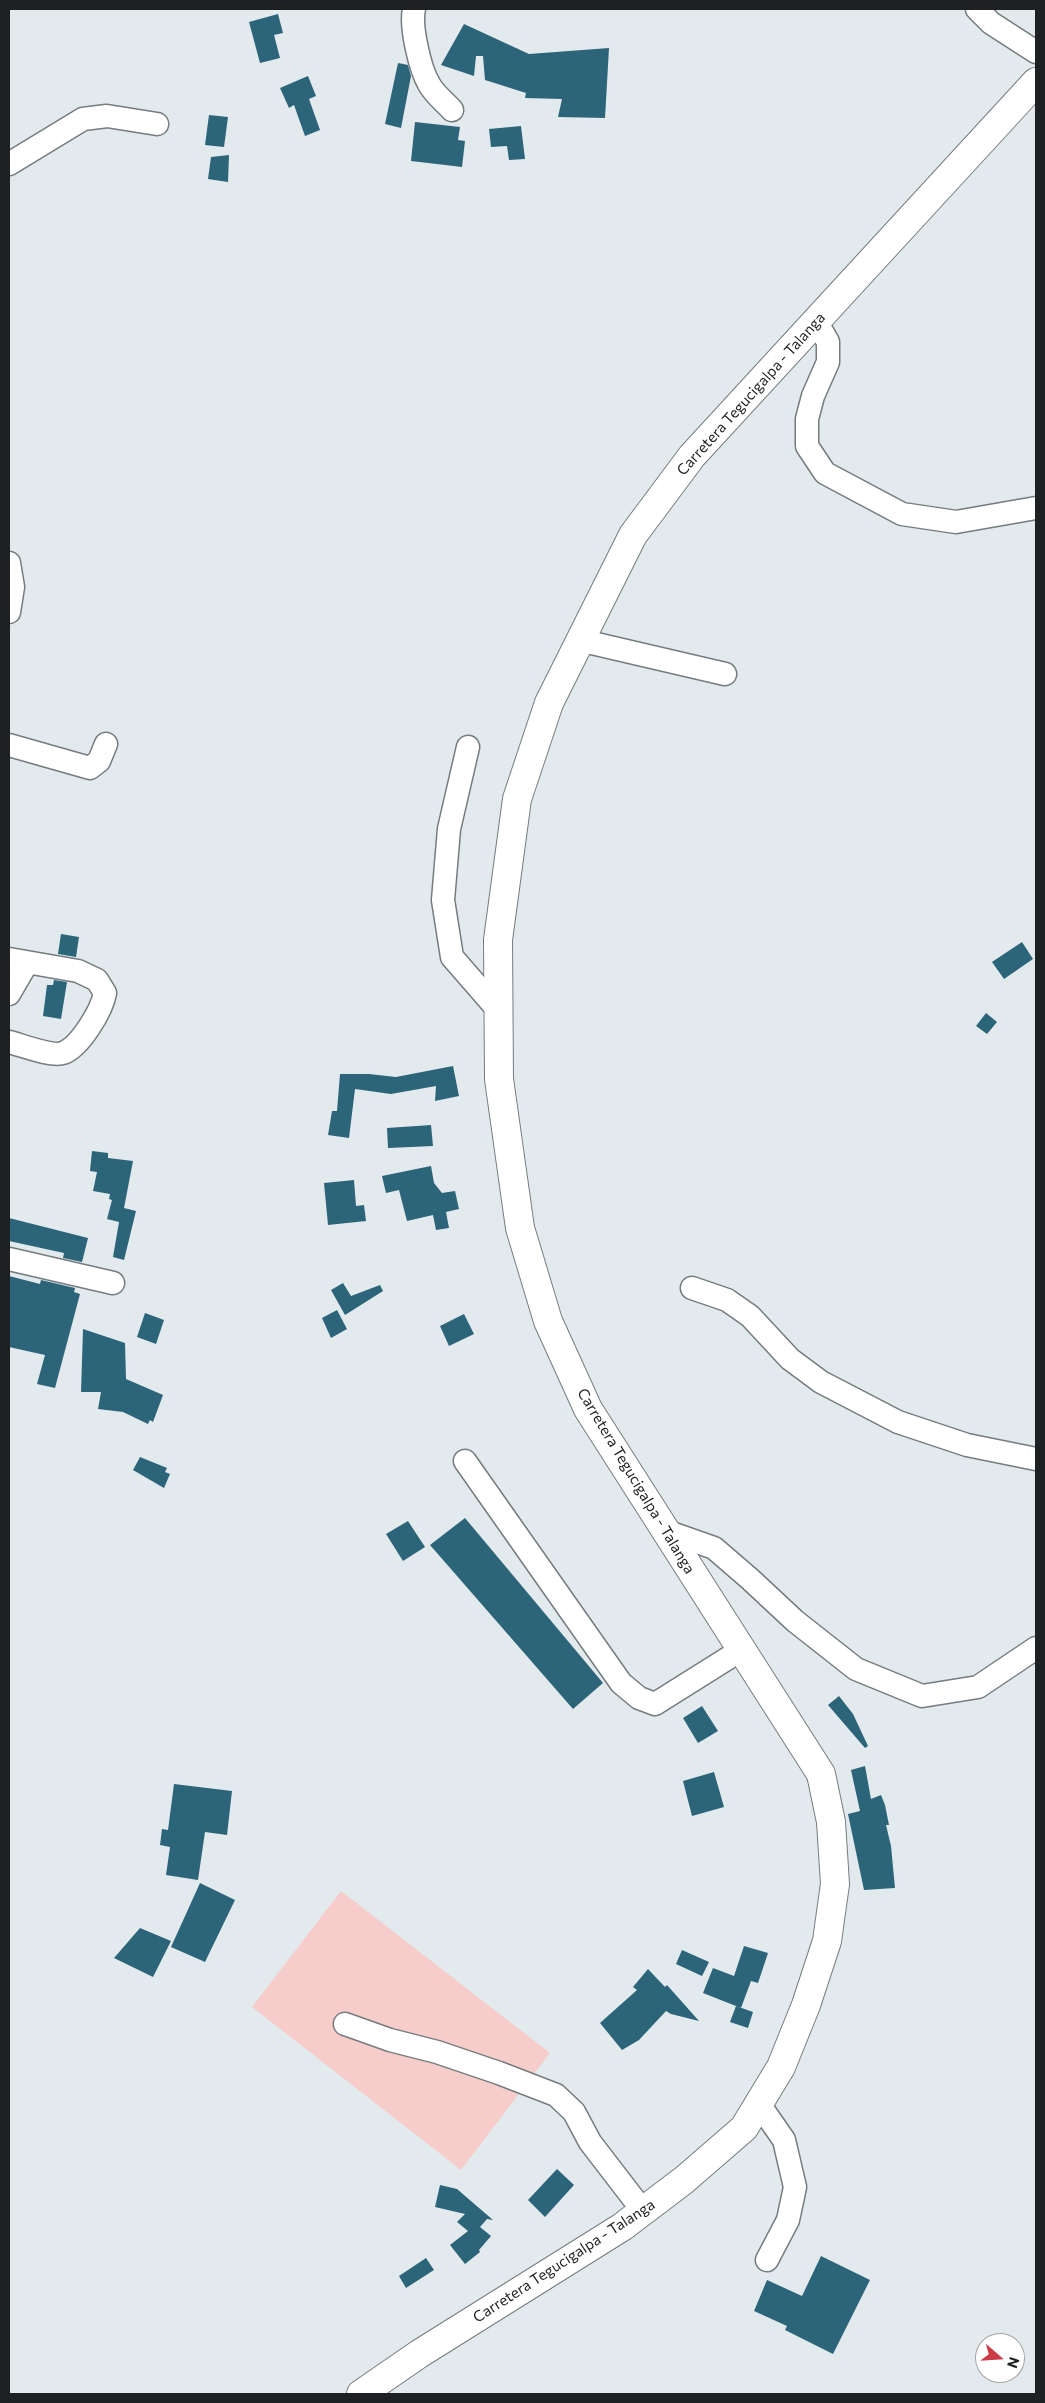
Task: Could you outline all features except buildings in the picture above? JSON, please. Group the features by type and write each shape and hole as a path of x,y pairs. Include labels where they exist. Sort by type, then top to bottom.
{"main road":[{"name":"Carretera Tegucigalpa - Talanga","path":"361,2394 419,2354 622,2227 684,2180 744,2128 781,2066 806,2005 827,1941 835,1884 831,1822 820,1774 663,1530 588,1409 548,1321 520,1228 499,1079 498,940 517,799 549,702 579,640 639,527 692,456 1036,82"}],"street":[{"path":"414,9 412,18 417,44 429,84 452,110"},
{"path":"977,9 991,23 1036,52"},
{"path":"9,164 83,119 106,116 157,124"},
{"path":"816,321 828,342 828,362 813,396 807,419 807,446 825,474 902,514 956,522 1036,508"},
{"path":"9,563 12,587 9,612"},
{"path":"579,640 725,674"},
{"path":"9,745 90,768 99,761 106,744"},
{"path":"468,747 449,829 442,900 452,957 499,1011"},
{"path":"9,994 18,961 78,971 97,980 105,993 104,1000 86,1030 62,1053 54,1054 9,1042"},
{"path":"9,1259 113,1283"},
{"path":"692,1288 727,1300 750,1316 790,1359 821,1382 898,1422 967,1445 1036,1459"},
{"path":"465,1461 621,1683 639,1698 656,1704 741,1650"},
{"path":"663,1530 714,1548 750,1578 794,1622 856,1670 922,1696 978,1687 1036,1648"},
{"path":"345,2024 390,2040 438,2052 556,2095 574,2112 590,2142 643,2211"},
{"path":"759,2104 784,2140 795,2187 788,2220 767,2260"}],"shaded area":[{"path":"341,1891 550,2053 461,2170 252,2007"}]}
